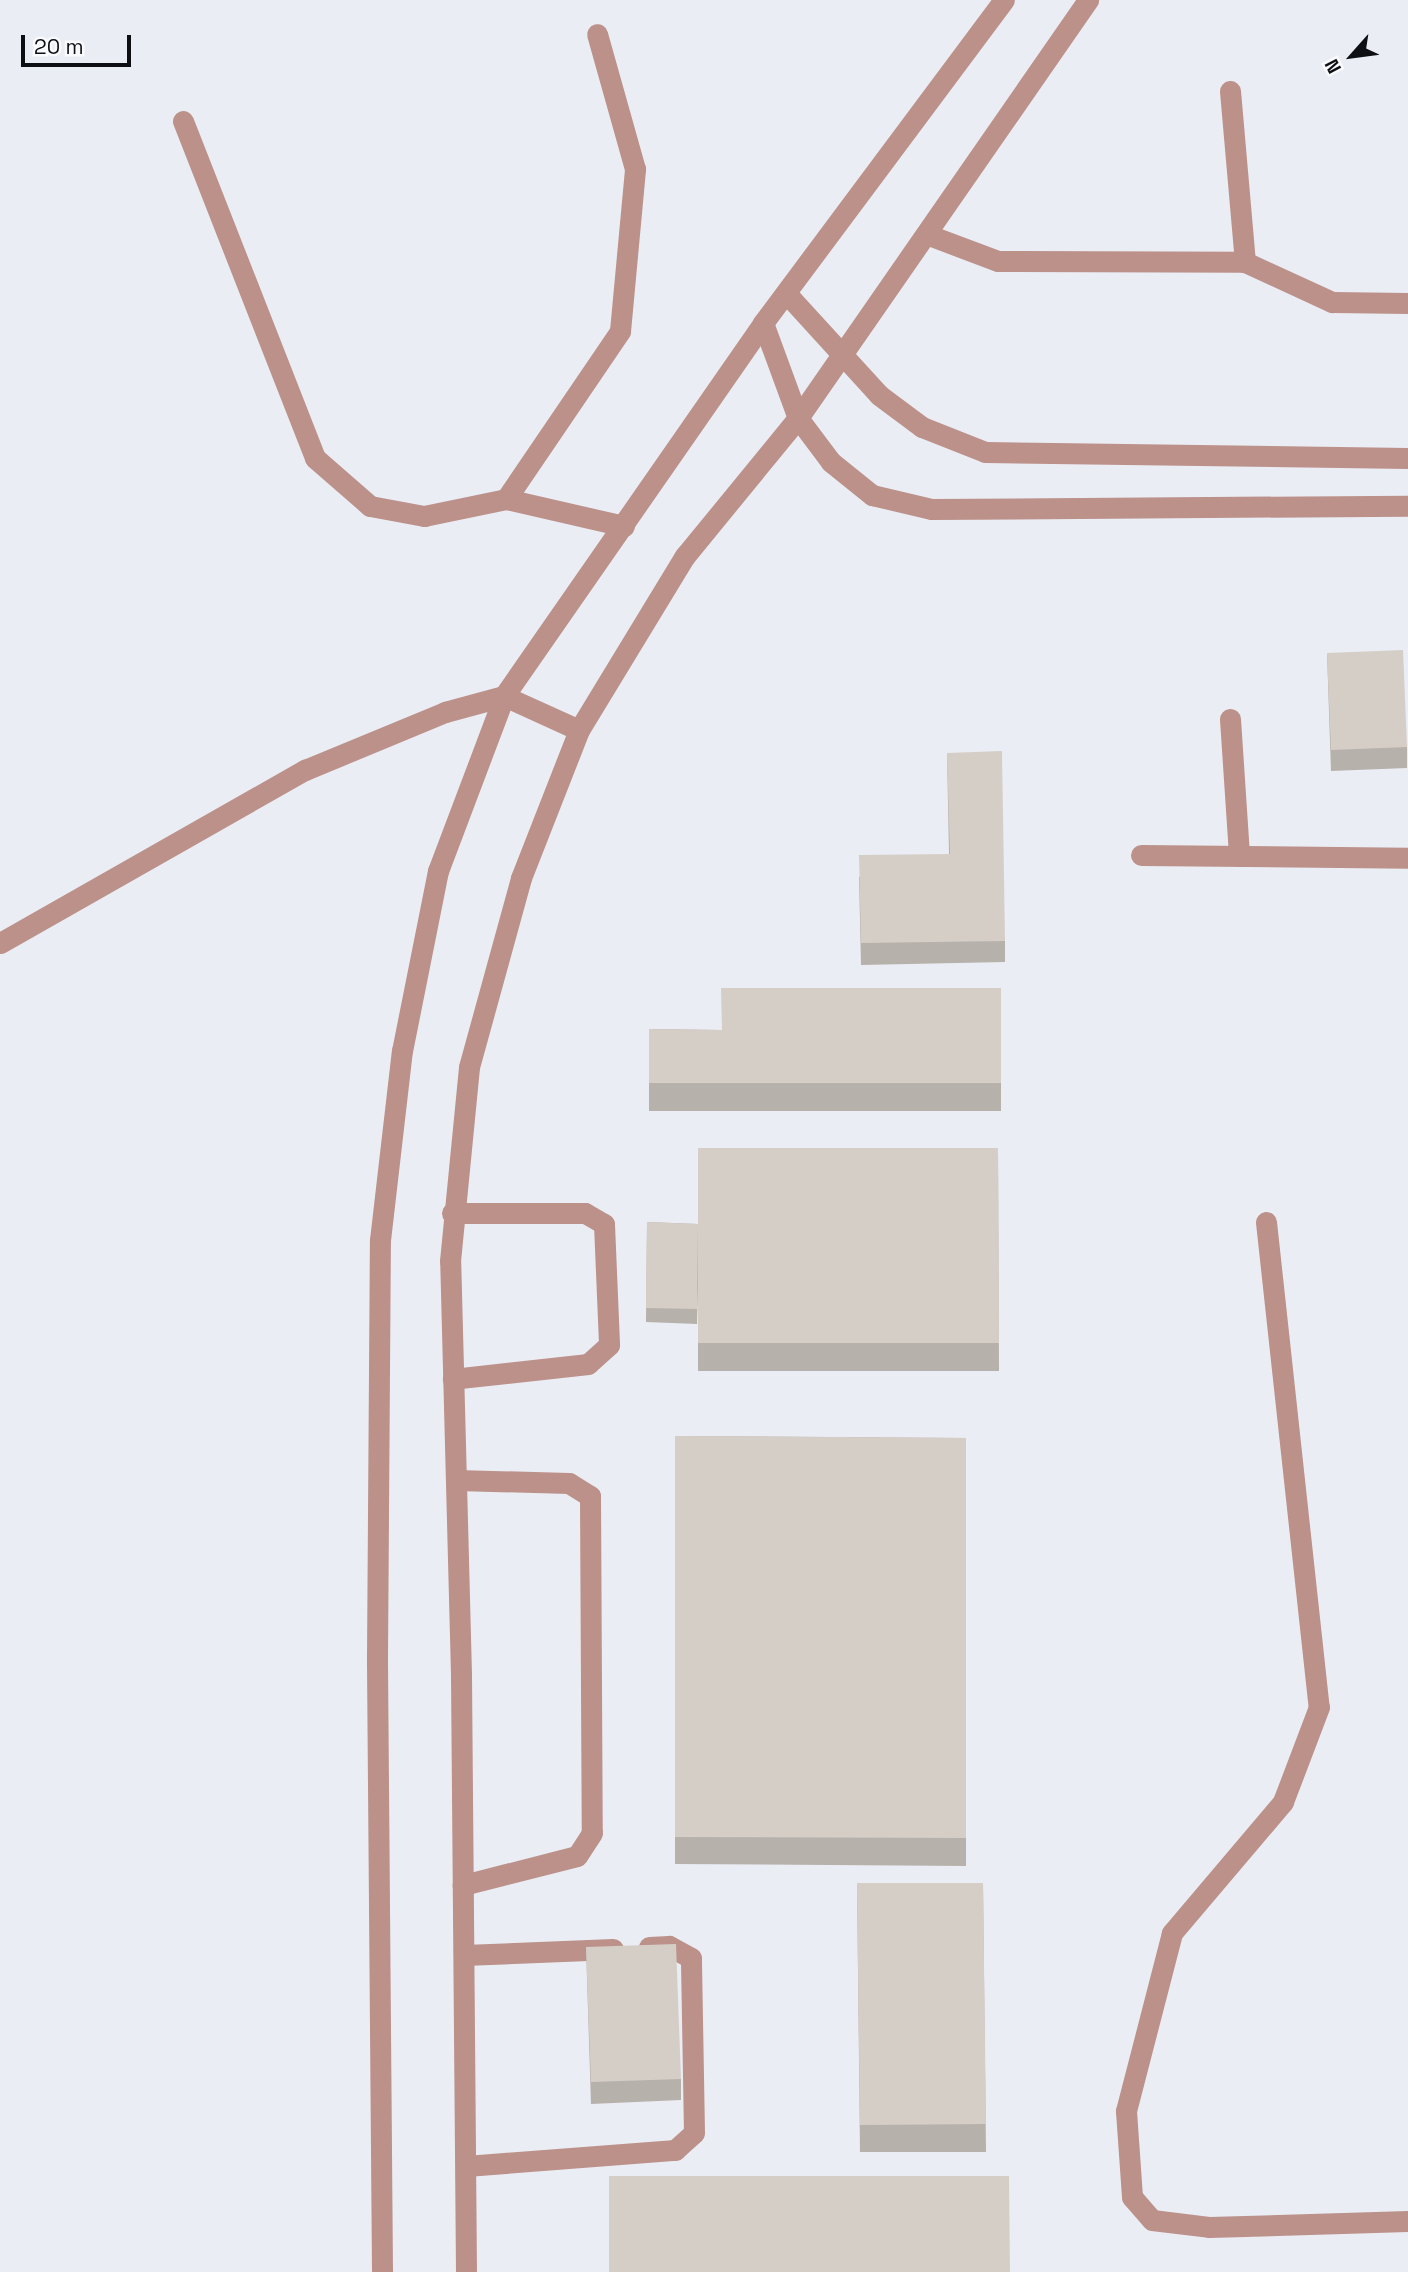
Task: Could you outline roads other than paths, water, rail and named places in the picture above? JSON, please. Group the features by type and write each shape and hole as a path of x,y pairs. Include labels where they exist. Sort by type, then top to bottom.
{"street":[{"path":"382,2272 380,1240 402,1051 438,871 504,696 763,323 1004,0"},
{"path":"466,2272 464,1955 452,1213 469,1067 521,878 579,730 685,556 798,418 1088,0"},
{"path":"506,499 620,331 635,169 597,34"},
{"path":"1230,91 1245,262"},
{"path":"183,121 315,458 370,506 424,516 506,499 624,526"},
{"path":"926,234 998,261 1245,262 1332,302 1408,303"},
{"path":"786,293 879,395 922,427 985,452 1408,458"},
{"path":"763,323 798,418 831,462 872,495 932,509 1408,506"},
{"path":"0,943 305,769 445,712 504,696 579,730"},
{"path":"1230,719 1238,856"},
{"path":"1141,855 1408,858"},
{"path":"452,1213 586,1213 604,1224 609,1345 588,1364 453,1379"},
{"path":"1266,1222 1319,1707 1283,1802 1172,1933 1126,2111 1132,2197 1152,2220 1209,2227 1408,2221"},
{"path":"456,1480 569,1483 590,1496 592,1833 577,1856 463,1885"},
{"path":"464,1955 669,1946 691,1958 694,2133 675,2150 466,2166"}]}
